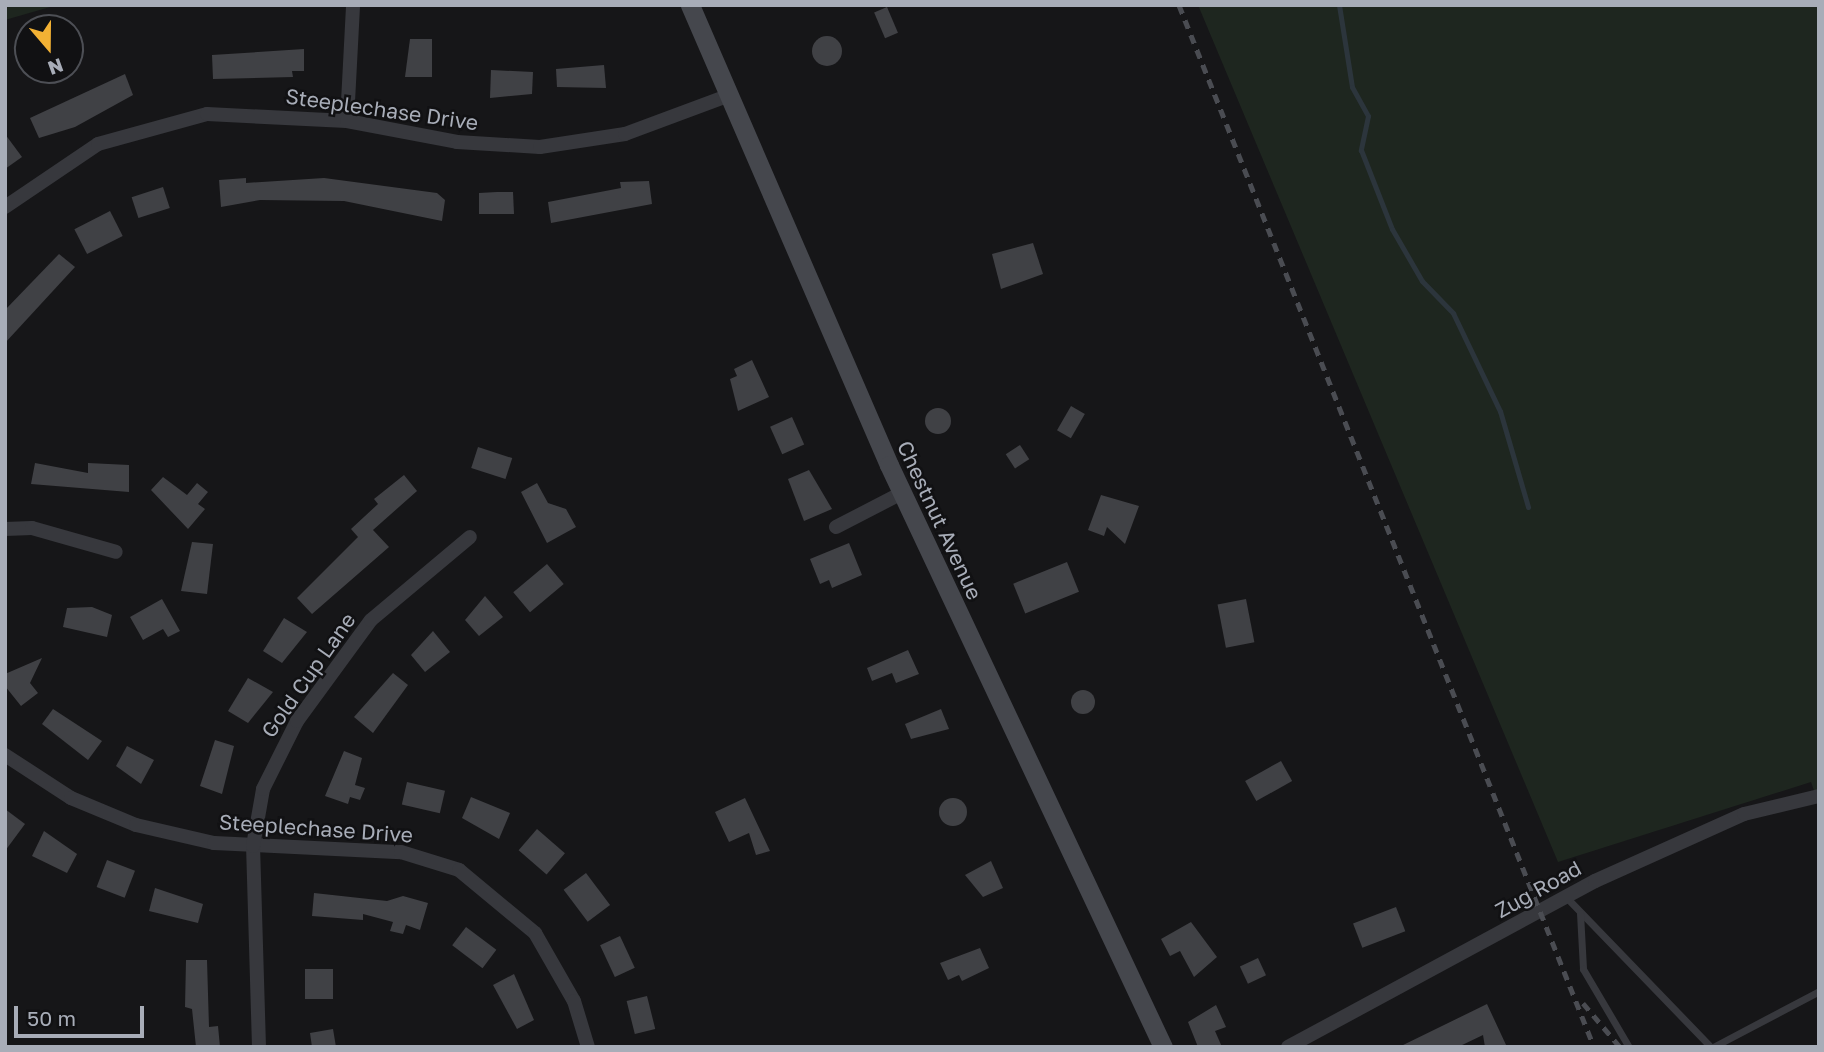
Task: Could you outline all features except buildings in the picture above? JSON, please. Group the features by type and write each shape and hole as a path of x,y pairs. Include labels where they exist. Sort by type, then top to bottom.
{"street":[{"path":"347,121 352,5"},
{"name":"Chestnut Avenue","path":"690,5 727,96 902,493 1163,1047"},
{"name":"Steeplechase Drive","path":"5,207 98,144 177,119 244,112 347,121 457,142 554,146 625,134 727,96"},
{"path":"836,527 902,493"},
{"path":"5,529 32,528 116,552"},
{"name":"Gold Cup Lane","path":"259,1047 253,846 273,767 323,682 402,589 470,537"},
{"name":"Steeplechase Drive","path":"5,755 104,815 253,846 401,852 459,870 535,933 574,1001 588,1047"},
{"name":"Zug Road","path":"1288,1047 1566,896 1744,814 1819,796"}],"lane":[{"path":"1566,896 1712,1047 1819,991"},
{"path":"1580,913 1576,937 1583,969 1629,1047"}],"shaded area":[{"path":"5,5 57,5 26,14 14,14 14,17 5,20"},
{"path":"1198,5 1819,5 1819,805 1811,782 1558,862"}],"waterway":[{"path":"1339,5 1352,87 1368,116 1361,150 1392,229 1422,281 1453,313 1500,411 1528,507"}],"railway":[{"path":"1179,5 1594,1047"},
{"path":"1583,1003 1620,1047"}]}
